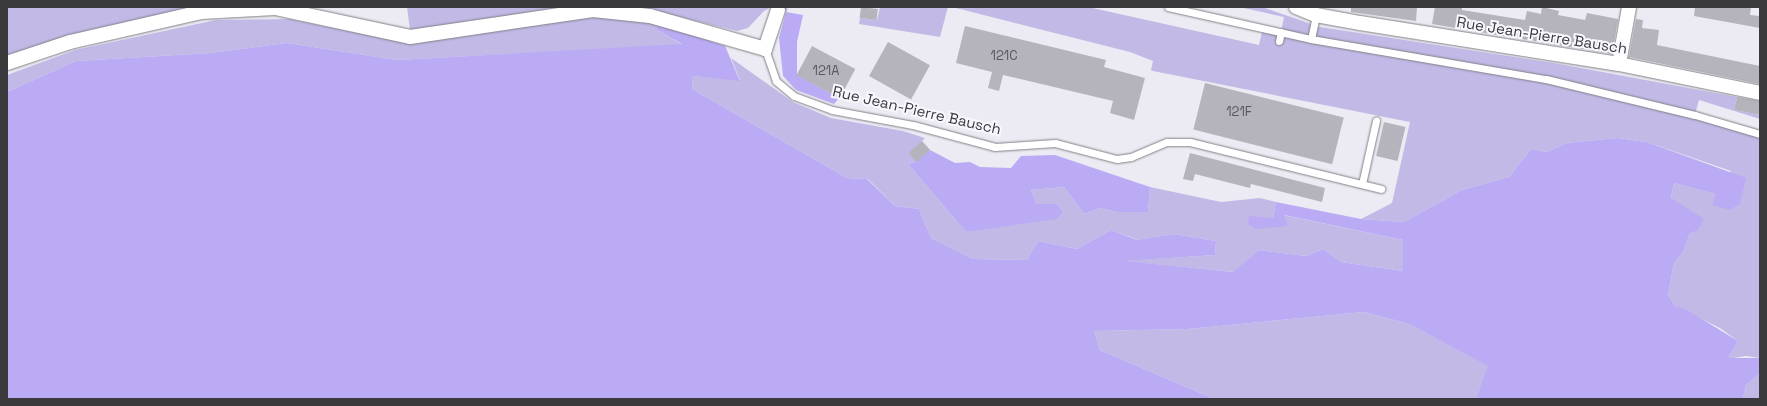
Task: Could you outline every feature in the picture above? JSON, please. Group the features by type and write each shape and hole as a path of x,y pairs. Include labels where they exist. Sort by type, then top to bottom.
{"street":[{"name":"Rue Jean-Pierre Bausch","path":"1296,7 1619,64 1760,94"},
{"path":"1619,64 1629,7"},
{"path":"7,63 70,42 201,12 275,8 410,37 593,10 650,16 765,49 778,10"}],"lane":[{"path":"1168,7 1311,39 1546,79 1694,114 1760,134"},
{"path":"1311,39 1316,11"},
{"path":"1279,41 1281,32"},
{"name":"Rue Jean-Pierre Bausch","path":"765,49 776,81 794,96 832,110 913,125 995,147 1055,143 1117,159 1131,157 1167,142 1190,142 1381,189"},
{"path":"1362,184 1376,121"}],"shaded area":[{"path":"7,7 204,7 89,30 70,42 7,61"},
{"path":"407,7 566,7 410,30"},
{"path":"639,7 788,7 786,12 770,8 764,11 748,28 737,31"},
{"path":"880,7 948,7 940,37 859,24 860,18 877,20"},
{"path":"952,7 1088,7 1259,45 1263,28 1281,32 1284,17 1239,7 1262,7 1320,27 1554,63 1737,97 1734,110 1760,115 1760,119 1699,100 1695,114 1760,134 1760,358 1746,356 1727,359 1738,341 1720,328 1675,306 1668,295 1674,263 1683,252 1690,233 1671,198 1674,183 1715,194 1731,171 1647,142 1617,138 1566,143 1547,152 1531,149 1509,177 1462,190 1404,222 1361,219 1392,203 1410,122 1153,71 1151,70 1153,61 1130,52"},
{"path":"786,12 803,15 797,42 797,75 839,98 834,104 796,90 783,76 779,38"},
{"path":"593,16 657,23 657,30 683,45 397,60 287,43 211,53 76,61 7,92 7,75 75,50 216,20 289,19 411,44"},
{"path":"657,23 725,46 740,81 693,76 692,89 847,178 867,179 895,206 919,209 931,238 973,259 1027,260 1038,241 1077,249 1111,230 1137,240 1174,234 1216,241 1215,255 1126,261 1233,272 1259,250 1306,256 1323,249 1341,262 1403,271 1403,240 1284,215 1288,226 1256,229 1248,224 1249,216 1273,218 1276,202 1361,219 1404,222 1462,190 1509,177 1531,149 1547,152 1566,143 1617,138 1647,142 1746,178 1740,204 1729,210 1713,205 1715,194 1674,183 1671,198 1704,219 1698,230 1690,233 1683,252 1674,263 1668,295 1675,306 1687,310 1738,341 1728,358 1760,358 1760,373 1746,385 1743,399 1476,399 1488,366 1409,324 1364,312 1188,329 1094,331 1100,350 1214,399 7,399 7,92 76,61 211,53 287,43 397,60 682,44 657,30"},
{"path":"731,58 793,102 831,118 903,131 925,138 922,141 930,150 915,162 908,164 966,232 1063,211 1057,204 1037,204 1031,190 1064,187 1084,214 1100,208 1117,212 1148,212 1150,187 1221,202 1260,198 1276,202 1273,218 1288,226 1283,215 1403,240 1403,271 1341,262 1323,249 1306,256 1259,250 1234,272 1122,261 1215,255 1216,241 1174,234 1138,240 1111,230 1077,249 1038,241 1027,260 973,259 931,238 919,209 895,206 868,179 847,178 692,89 693,76 740,80"},
{"path":"930,150 955,163 970,162 980,167 1011,168 1021,156 1055,155 1150,187 1148,212 1117,212 1100,208 1084,214 1064,187 1031,190 1037,204 1057,204 1063,211 1057,219 966,232 908,164 915,162"},
{"path":"1364,312 1409,324 1489,366 1476,399 1214,399 1100,350 1094,331 1188,329"},
{"path":"1760,373 1760,399 1743,399 1746,385"}],"building":[{"path":"861,7 878,9 877,20 860,18"},
{"path":"1351,7 1417,7 1416,21 1351,12"},
{"path":"1435,7 1462,7 1462,10 1525,20 1527,11 1541,14 1542,7 1559,11 1558,15 1585,20 1587,13 1618,19 1612,54 1432,24"},
{"path":"1695,7 1751,7 1750,15 1760,16 1760,28 1694,16"},
{"path":"1636,19 1643,20 1642,28 1659,30 1657,45 1760,66 1760,84 1629,57"},
{"path":"965,26 1106,60 1104,67 1145,78 1134,120 1110,113 1113,101 1003,75 999,91 988,88 992,72 956,63"},
{"path":"888,42 930,65 911,99 869,76"},
{"path":"812,46 855,69 840,98 797,75"},
{"path":"1205,83 1344,118 1332,164 1193,130"},
{"path":"1737,97 1760,101 1760,115 1734,110"},
{"path":"1384,122 1405,127 1398,161 1376,156"},
{"path":"922,141 930,150 917,162 909,153"},
{"path":"1190,153 1325,188 1322,202 1251,184 1250,188 1195,174 1193,181 1183,179"}]}
